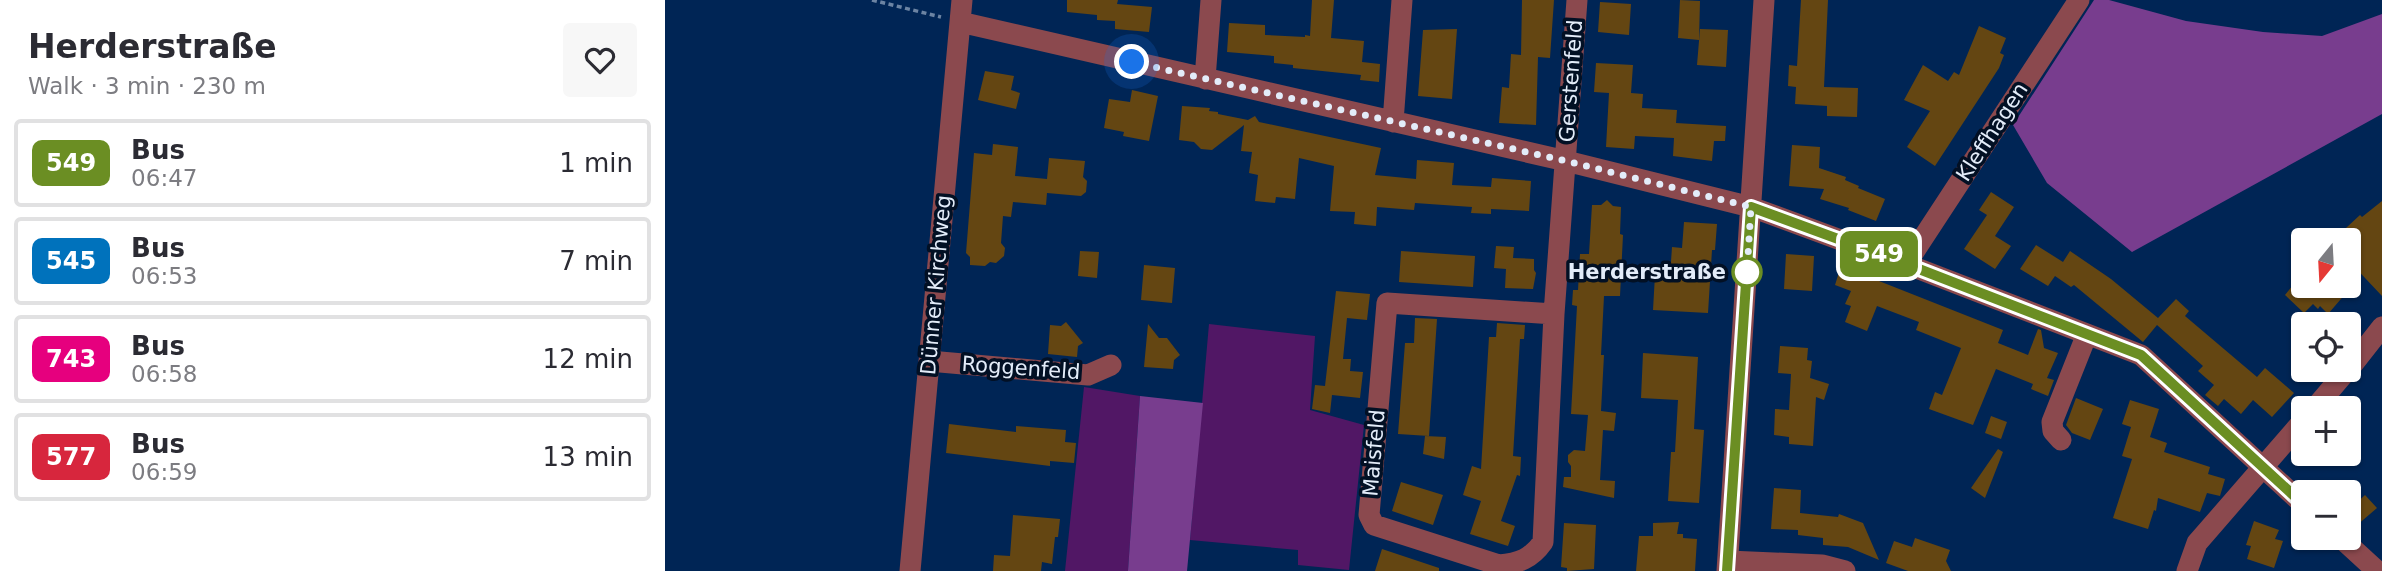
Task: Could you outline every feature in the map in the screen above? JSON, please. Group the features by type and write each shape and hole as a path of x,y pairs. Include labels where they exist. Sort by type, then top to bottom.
{"street":[{"name":"Dünner Kirchweg","path":"910,571 962,0"},
{"path":"1205,79 1211,0"},
{"path":"1393,122 1402,0"},
{"name":"Gerstenfeld","path":"1566,161 1577,0"},
{"path":"1764,0 1728,566 1822,565 1845,571"},
{"name":"Kleffhagen","path":"1906,264 2079,0"},
{"path":"960,22 1566,161 1751,207 2141,355 2291,493"},
{"name":"Maisfeld","path":"1554,314 1387,303 1369,515 1374,525 1499,565 1517,564 1533,555 1543,542 1554,314 1566,161"},
{"path":"2361,353 2382,327"},
{"path":"2061,440 2053,431 2052,422 2087,334"},
{"name":"Roggenfeld","path":"929,361 1088,374 1111,365"},
{"path":"2325,396 2337,382"},
{"path":"2187,571 2197,543 2291,435"},
{"path":"2354,550 2377,571"}],"path":[{"path":"872,0 960,22"}],"shaded area":[{"path":"2094,0 2109,0 2186,21 2263,32 2322,36 2382,14 2382,114 2132,252 2047,183 2013,125"},
{"path":"1209,324 1315,336 1310,410 1364,425 1349,570 1298,565 1298,550 1190,540"},
{"path":"1084,387 1140,396 1128,571 1065,571"},
{"path":"1140,396 1203,403 1187,571 1128,571"}],"building":[{"path":"1067,0 1118,0 1117,4 1152,7 1149,32 1115,29 1115,21 1097,20 1097,15 1067,12"},
{"path":"1312,0 1334,0 1331,38 1364,41 1362,62 1380,64 1379,82 1360,80 1361,75 1293,68 1293,65 1274,63 1274,56 1227,52 1229,23 1265,25 1265,35 1310,36"},
{"path":"1522,0 1554,0 1550,58 1538,57 1536,125 1499,123 1502,87 1509,88 1511,54 1521,55"},
{"path":"1680,0 1700,1 1699,40 1678,38"},
{"path":"1801,0 1828,0 1824,87 1858,88 1857,117 1827,116 1827,106 1795,104 1796,87 1788,86 1789,65 1797,66"},
{"path":"1600,2 1631,4 1629,35 1598,32"},
{"path":"1979,26 2006,38 2000,53 2004,55 1999,68 1935,166 1907,147 1930,111 1904,100 1923,65 1948,81 1954,72 1959,75"},
{"path":"1457,29 1452,99 1418,96 1423,30"},
{"path":"1700,29 1728,30 1726,67 1697,65"},
{"path":"1596,63 1633,65 1631,93 1643,94 1642,108 1677,110 1676,123 1726,126 1725,141 1714,141 1712,161 1673,156 1674,138 1635,136 1634,149 1606,147 1609,93 1594,92"},
{"path":"985,71 1014,76 1011,90 1020,93 1016,109 978,100"},
{"path":"1132,90 1158,96 1149,141 1123,136 1124,132 1104,128 1109,99 1130,102"},
{"path":"1182,106 1210,108 1209,111 1218,114 1248,120 1255,116 1259,122 1381,148 1375,175 1416,179 1417,160 1454,163 1452,185 1491,187 1492,178 1531,181 1529,211 1491,209 1491,214 1471,213 1472,207 1415,203 1414,210 1377,207 1376,226 1354,224 1355,212 1330,211 1334,166 1299,158 1295,199 1276,197 1275,203 1255,201 1258,175 1249,173 1252,152 1241,151 1244,125 1212,150 1201,149 1194,142 1179,140"},
{"path":"993,144 1018,147 1015,176 1047,179 1049,158 1085,161 1083,177 1087,181 1086,192 1081,196 1047,193 1046,205 1013,202 1011,217 1003,216 1001,243 1005,248 1004,256 996,263 990,262 985,266 970,265 970,257 966,253 974,153 992,155"},
{"path":"1792,145 1820,147 1819,168 1846,177 1845,180 1859,186 1858,188 1885,199 1876,221 1848,210 1849,208 1820,199 1824,189 1789,186"},
{"path":"1991,192 2014,207 1995,236 2011,246 1995,269 1964,249 1987,215 1979,210"},
{"path":"1607,200 1613,206 1621,207 1620,234 1623,235 1620,296 1604,296 1601,355 1604,355 1601,411 1616,413 1614,431 1603,430 1600,480 1615,481 1614,498 1563,487 1564,477 1571,477 1568,455 1574,450 1585,451 1588,415 1571,414 1577,306 1572,305 1573,290 1578,290 1580,254 1589,254 1592,205 1601,205"},
{"path":"2382,201 2382,296 2361,274 2361,228 2346,228 2360,215 2362,217"},
{"path":"1684,222 1717,224 1715,250 1712,250 1708,313 1653,310 1655,275 1670,276 1672,247 1682,248"},
{"path":"2036,245 2063,262 2070,251 2111,279 2158,318 2176,299 2189,311 2185,316 2257,377 2265,368 2294,393 2272,417 2253,400 2241,414 2224,399 2218,406 2205,395 2214,385 2198,371 2203,366 2157,325 2143,342 2074,285 2071,287 2055,276 2048,286 2020,269"},
{"path":"1496,246 1514,247 1513,258 1534,259 1536,273 1533,289 1505,288 1506,269 1494,268"},
{"path":"1080,251 1099,252 1097,278 1078,276"},
{"path":"1401,251 1475,256 1473,287 1399,282"},
{"path":"1786,254 1814,256 1812,291 1784,289"},
{"path":"1144,265 1175,268 1172,303 1141,300"},
{"path":"1841,266 2003,330 1998,343 2028,355 2038,329 2041,330 2044,348 2058,353 2047,378 2054,380 2048,396 2031,389 2033,384 1996,369 1973,425 1929,409 1935,392 1942,395 1961,348 1916,330 1919,322 1877,306 1867,331 1845,322 1851,306 1845,304 1851,291 1835,285"},
{"path":"2291,288 2291,298 2342,298 2330,312 2320,306 2318,309 2313,304 2303,312 2285,295"},
{"path":"1336,291 1370,294 1367,320 1347,318 1343,359 1351,359 1350,371 1363,372 1360,398 1332,395 1330,413 1312,409 1315,385 1325,386"},
{"path":"1415,318 1437,319 1429,436 1398,434 1405,343 1414,343"},
{"path":"1066,322 1083,343 1078,346 1077,357 1048,354 1050,325 1061,326"},
{"path":"1497,323 1525,325 1524,339 1520,339 1513,456 1521,457 1520,476 1517,475 1501,521 1515,526 1508,546 1470,534 1481,501 1463,495 1472,466 1481,469 1489,337 1496,337"},
{"path":"1148,324 1159,338 1167,338 1180,355 1174,360 1173,369 1144,367"},
{"path":"1780,346 1808,348 1807,360 1812,361 1810,378 1829,384 1824,400 1816,397 1813,446 1789,444 1789,437 1774,435 1775,409 1789,410 1791,374 1778,373"},
{"path":"1643,353 1698,357 1694,429 1704,430 1699,503 1668,501 1671,452 1675,452 1678,400 1641,398"},
{"path":"2076,398 2103,409 2090,440 2072,433 2066,425"},
{"path":"2130,400 2159,409 2150,437 2167,443 2164,452 2210,467 2208,474 2225,479 2220,496 2207,493 2200,512 2158,498 2148,529 2113,518 2132,459 2122,456 2131,427 2122,424"},
{"path":"1991,416 2007,422 2001,439 1985,433"},
{"path":"949,424 1016,432 1016,426 1066,430 1065,442 1076,443 1074,463 1050,461 1050,466 946,453"},
{"path":"1425,436 1446,437 1444,459 1423,454"},
{"path":"1998,449 2003,452 1985,498 1971,488"},
{"path":"1401,482 1443,495 1433,525 1392,511"},
{"path":"1774,488 1801,490 1800,513 1838,517 1839,514 1863,523 1879,560 1848,547 1823,545 1823,538 1798,535 1798,530 1771,529"},
{"path":"2365,495 2377,508 2361,522 2361,499"},
{"path":"1013,515 1060,519 1052,564 1042,562 1041,571 993,571 994,555 1010,556"},
{"path":"2254,521 2279,530 2275,539 2283,541 2274,568 2247,559 2251,546 2246,545"},
{"path":"1679,522 1677,534 1683,534 1683,538 1697,539 1695,571 1636,571 1639,536 1653,536 1653,523"},
{"path":"1564,523 1596,525 1594,569 1567,571 1567,568 1561,567"},
{"path":"1915,538 1950,550 1946,561 1951,571 1908,571 1886,563 1894,541 1912,547"},
{"path":"1382,549 1439,568 1439,571 1375,571"}],"bus line":[{"name":"549","path":"1727,571 1751,207 2141,355 2291,493"}],"place":[{"name":"Herderstraße","path":"1747,272"}],"route":[{"path":"1132,62 1566,161 1751,207 1747,272"}]}
